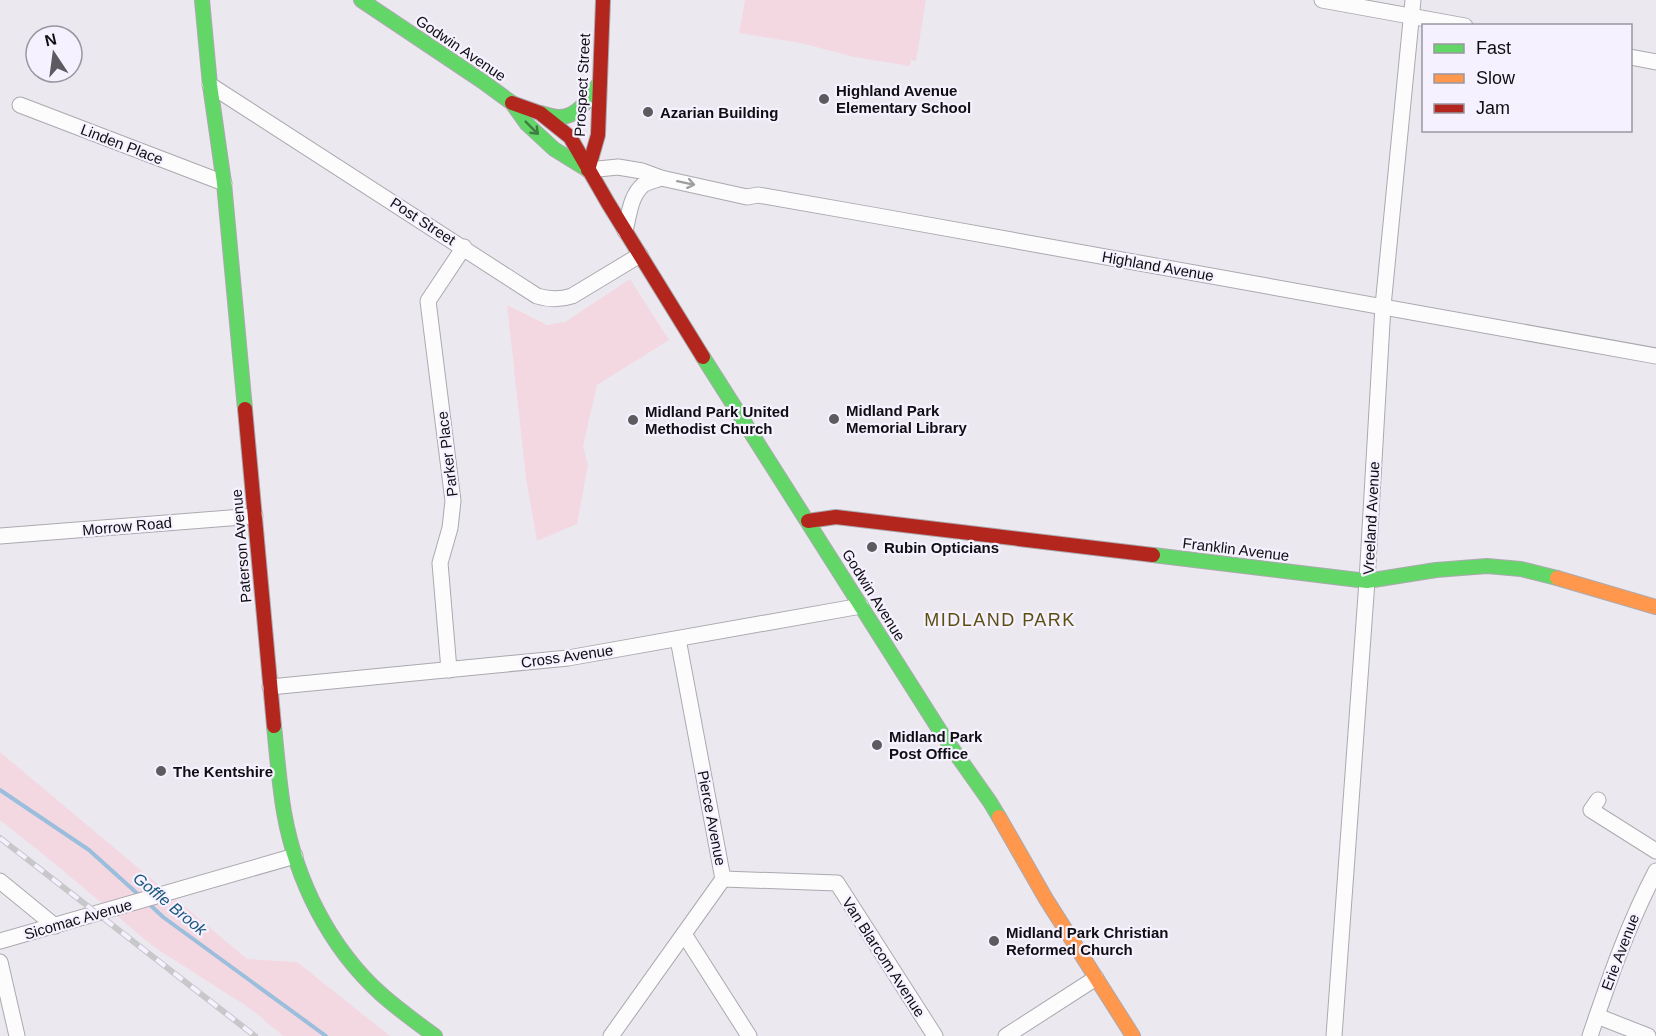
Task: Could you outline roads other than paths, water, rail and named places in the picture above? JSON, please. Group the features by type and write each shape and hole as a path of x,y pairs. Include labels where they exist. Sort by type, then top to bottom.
{"street":[{"name":"Paterson Avenue","path":"202,0 210,85 224,183 270,687 286,824 306,885 337,942 379,991 405,1015 435,1036"},
{"name":"Godwin Avenue","path":"361,0 482,81 512,104 527,124 554,149 588,170"},
{"name":"Prospect Street","path":"588,170 598,135 603,0"},
{"path":"1322,0 1413,8 1459,24"},
{"name":"Vreeland Avenue","path":"1334,1036 1367,581 1383,306 1413,8"},
{"path":"1632,57 1656,62"},
{"path":"540,113 561,118 574,113 584,104 600,82"},
{"name":"Post Street","path":"210,85 537,296 548,299 572,296 640,255"},
{"name":"Godwin Avenue","path":"512,104 540,113 570,137 625,231 733,405 942,735 990,802 1046,899 1133,1036"},
{"name":"Linden Place","path":"20,105 224,183"},
{"name":"Highland Avenue","path":"588,170 618,167 642,171 661,178 747,197 758,195 1656,356"},
{"path":"625,231 636,195 644,184 661,178"},
{"name":"Parker Place","path":"449,670 440,563 450,528 453,501 428,301 464,247"},
{"name":"Morrow Road","path":"0,536 255,516"},
{"name":"Franklin Avenue","path":"808,521 836,517 1367,581 1448,568 1505,567 1535,572 1656,606"},
{"name":"Cross Avenue","path":"270,687 568,658 861,606"},
{"name":"Pierce Avenue","path":"611,1036 723,879 678,639"},
{"path":"1598,800 1591,810 1656,851"},
{"name":"Sicomac Avenue","path":"0,941 295,856"},
{"name":"Erie Avenue","path":"1590,1036 1624,938 1656,871"},
{"name":"Van Blarcom Avenue","path":"723,879 837,883 935,1036"},
{"path":"0,881 54,926"},
{"path":"684,934 749,1036"},
{"path":"0,963 17,1036"},
{"path":"1006,1036 1096,978"},
{"path":"1597,1016 1648,1036"}],"waterway":[{"name":"Goffle Brook","path":"0,790 89,850 140,896"},
{"name":"Goffle Brook","path":"148,903 163,917 326,1036"}],"railway":[{"path":"0,838 255,1036"}],"place":[{"name":"Highland Avenue Elementary School","path":"824,99"},
{"name":"Azarian Building","path":"648,112"},
{"name":"Midland Park Memorial Library","path":"834,419"},
{"name":"Midland Park United Methodist Church","path":"633,420"},
{"name":"Rubin Opticians","path":"872,547"},
{"name":"Midland Park Post Office","path":"877,745"},
{"name":"The Kentshire","path":"161,771"},
{"name":"Midland Park Christian Reformed Church","path":"994,941"}],"district":[{"name":"MIDLAND PARK","path":"1000,620"}]}
